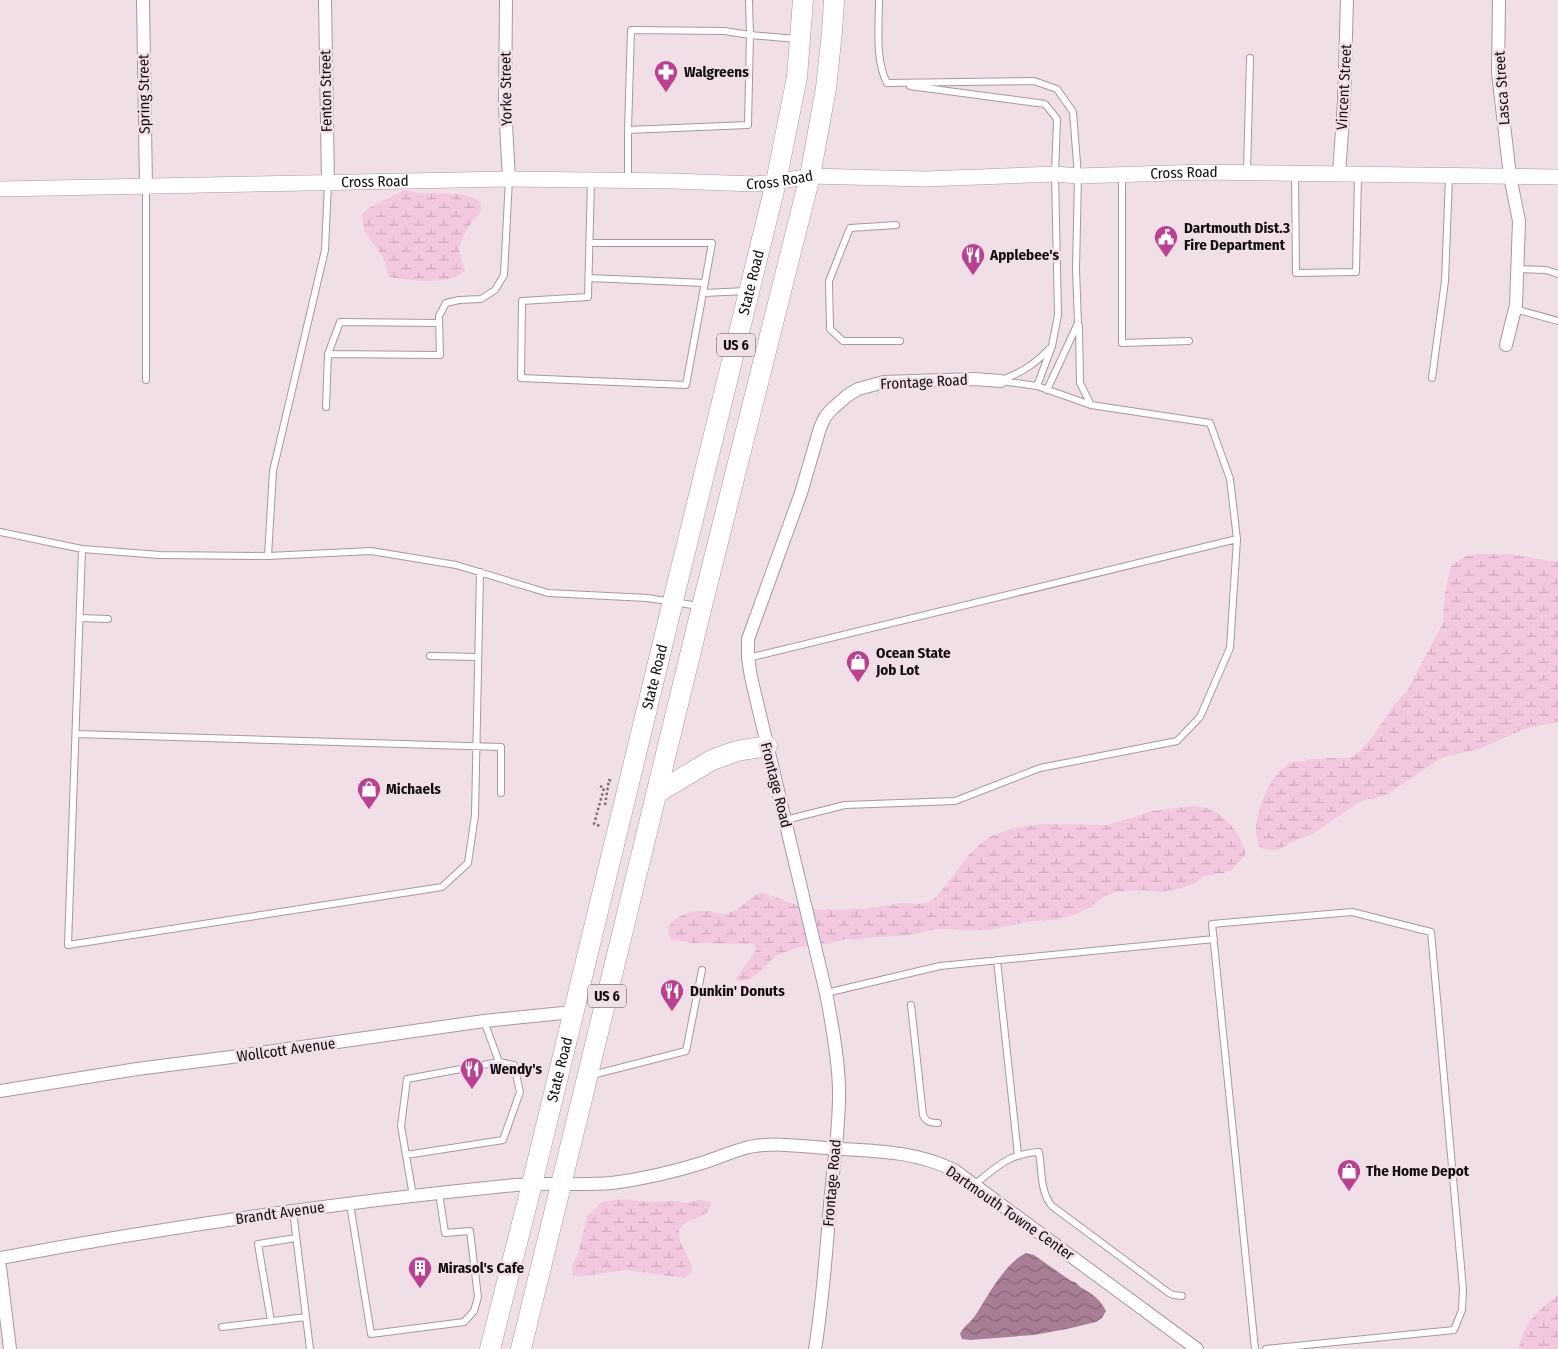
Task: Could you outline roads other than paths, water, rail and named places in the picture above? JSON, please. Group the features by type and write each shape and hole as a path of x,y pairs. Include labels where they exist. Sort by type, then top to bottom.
{"main road":[{"name":"State Road","path":"490,1349 532,1184 776,182 797,77 803,0"},
{"name":"State Road","path":"521,1349 702,606 810,176 826,88 834,0"},
{"path":"657,793 712,760 767,746"}],"street":[{"name":"Spring Street","path":"143,0 146,187"},
{"name":"Fenton Street","path":"325,0 328,183"},
{"name":"Yorke Street","path":"506,0 505,106 509,179"},
{"name":"Vincent Street","path":"1339,174 1344,102 1347,0"},
{"name":"Lasca Street","path":"1499,0 1498,73 1510,176 1519,221 1515,309 1506,345"},
{"name":"Cross Road","path":"0,189 509,179 754,184 810,176 925,179 1055,174 1078,176 1203,172 1558,177"},
{"name":"Frontage Road","path":"815,1349 825,1265 839,1086 826,993 767,746 748,658 748,639 801,493 820,428 825,417 832,409 858,389 884,382 964,379 1000,381"},
{"name":"Wollcott Avenue","path":"0,1091 138,1069 484,1021 573,1012"},
{"name":"Dartmouth Towne Center","path":"562,1184 609,1183 643,1178 695,1165 734,1151 772,1144 918,1156 954,1170 975,1184 1197,1349"},
{"name":"Brandt Avenue","path":"0,1258 109,1238 293,1211 439,1193 532,1184 562,1184"},
{"path":"0,1267 10,1349"}],"lane":[{"path":"628,130 748,125 749,0"},
{"path":"878,0 879,60 887,83"},
{"path":"628,180 631,30 724,31 800,40"},
{"path":"1247,173 1250,58"},
{"path":"887,83 1034,81 1057,89 1074,112 1078,176 1076,269 1080,383 1091,405"},
{"path":"887,83 1045,104 1057,119 1055,174 1058,315 1052,346 1037,386"},
{"path":"1296,174 1296,273 1356,272 1358,174"},
{"path":"1122,175 1122,343 1189,341"},
{"path":"1432,378 1444,281 1449,175"},
{"path":"328,354 440,356 439,316 446,303 459,300 481,299 495,290 504,275 509,179"},
{"path":"590,243 712,243 686,385 521,378 522,301 588,297 591,180"},
{"path":"268,556 273,471 325,250 328,183"},
{"path":"146,187 146,380"},
{"path":"896,224 850,228 828,281 830,329 843,341 900,342"},
{"path":"1517,269 1546,270 1558,274"},
{"path":"589,278 705,283"},
{"path":"703,293 749,291"},
{"path":"1515,309 1558,321"},
{"path":"326,407 328,354 340,322 439,322"},
{"path":"1047,390 1078,323"},
{"path":"1000,381 1021,372 1037,362 1052,346"},
{"path":"785,820 845,805 956,801 1040,768 1178,741 1200,717 1230,648 1237,539 1230,479 1210,423 1091,405 1037,386 1000,381"},
{"path":"0,532 82,549 160,555 268,556 371,551 456,565 548,593 673,601 702,606"},
{"path":"748,658 1237,539"},
{"path":"82,549 68,945 442,887 468,863 475,815 480,572"},
{"path":"80,618 108,619"},
{"path":"430,656 478,657"},
{"path":"76,734 501,746 501,794"},
{"path":"1255,1349 1212,924 1352,912 1430,932 1462,1289 1462,1310 1454,1330 1266,1349"},
{"path":"826,993 931,968 1214,939"},
{"path":"997,960 1018,1155"},
{"path":"588,1076 686,1051 702,970"},
{"path":"911,1005 923,1115 924,1119 929,1122 938,1123"},
{"path":"484,1021 499,1062"},
{"path":"406,1155 503,1140 520,1092 514,1065 499,1062 407,1078 401,1126 413,1196"},
{"path":"975,1184 1002,1162 1018,1155 1039,1152 1046,1196 1052,1206 1169,1293 1182,1296"},
{"path":"350,1204 371,1334 464,1322 474,1311 478,1297 470,1231 445,1233 439,1193"},
{"path":"293,1211 310,1349"},
{"path":"271,1321 258,1244 296,1238"},
{"path":"222,1327 306,1317"}],"water":[{"path":"1026,1253 1034,1255 1096,1297 1106,1311 1102,1318 1096,1322 1033,1335 962,1339 961,1332 975,1316 997,1281 1018,1258"}],"place":[{"name":"Walgreens","path":"666,93"},
{"name":"Dartmouth Dist.3 Fire Department","path":"1166,258"},
{"name":"Applebee's","path":"973,276"},
{"name":"Ocean State Job Lot","path":"858,683"},
{"name":"Michaels","path":"369,810"},
{"name":"Dunkin' Donuts","path":"672,1012"},
{"name":"Wendy's","path":"472,1090"},
{"name":"The Home Depot","path":"1349,1192"},
{"name":"Mirasol's Cafe","path":"420,1289"}]}
